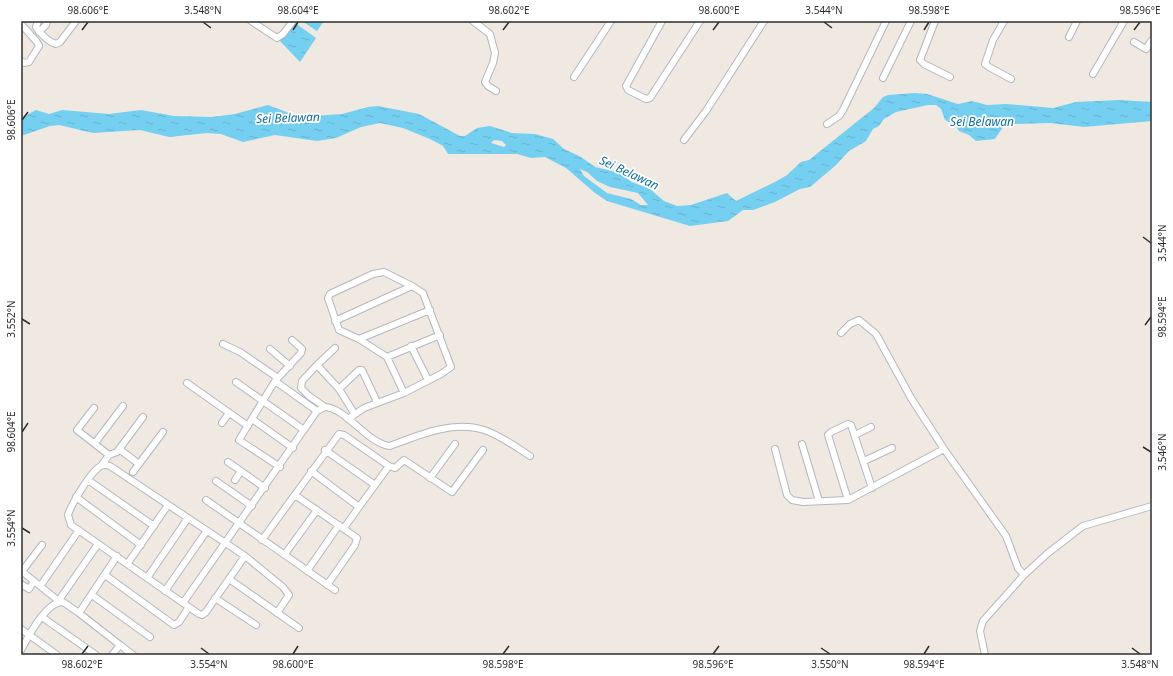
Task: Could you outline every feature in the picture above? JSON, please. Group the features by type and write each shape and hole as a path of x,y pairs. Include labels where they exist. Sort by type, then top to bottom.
{"street":[{"path":"38,21 36,27 39,32 56,44 60,42 76,21"},
{"path":"39,32 46,25 47,21"},
{"path":"251,21 278,38 293,21"},
{"path":"473,21 490,34 495,57 485,82 496,91"},
{"path":"574,77 611,21"},
{"path":"662,21 626,86 628,90 646,99 650,98 700,21"},
{"path":"684,140 703,114 764,21"},
{"path":"827,124 839,116 843,110 886,21"},
{"path":"883,78 911,21"},
{"path":"935,21 920,60 924,64 950,77"},
{"path":"1004,21 993,40 985,64 989,68 1011,78"},
{"path":"1069,37 1077,21"},
{"path":"1093,74 1124,21"},
{"path":"21,24 39,46 29,62 24,63 21,60"},
{"path":"1134,42 1146,49 1152,40"},
{"path":"348,419 354,413 377,402 404,393 449,370 451,367 423,293 388,272 373,274 328,295 335,321 341,332 359,339 387,357 404,393"},
{"path":"335,321 412,286"},
{"path":"359,339 430,310"},
{"path":"841,333 850,324 859,320 876,334 911,398 944,449 1006,536 1018,568 1024,576"},
{"path":"387,357 440,335"},
{"path":"280,467 239,440 277,380 302,351 292,340"},
{"path":"223,344 240,352 317,411"},
{"path":"411,346 428,380"},
{"path":"336,348 302,381 301,388 309,396 325,407 329,407 348,419 372,438 387,446 390,446 435,431 462,427 483,430 530,456"},
{"path":"270,349 290,366"},
{"path":"317,365 339,389 354,413"},
{"path":"339,389 358,370 362,370 377,402"},
{"path":"236,382 304,430"},
{"path":"187,383 248,426"},
{"path":"95,443 123,406"},
{"path":"105,575 174,625 179,622 186,605 225,543 280,467 317,411 325,407"},
{"path":"94,408 77,430 109,455"},
{"path":"222,423 229,413"},
{"path":"143,417 119,449 113,455 109,455 76,497 68,515 71,525 202,615 206,612 245,556"},
{"path":"252,419 293,448"},
{"path":"848,500 828,435 831,432 848,424 852,428 872,488"},
{"path":"855,435 871,428"},
{"path":"132,472 163,432"},
{"path":"262,540 295,495 325,450 339,434 394,468 404,460 449,491 454,490 483,450"},
{"path":"430,478 455,444"},
{"path":"802,444 819,502"},
{"path":"864,461 892,448"},
{"path":"119,449 139,464"},
{"path":"775,449 789,499 803,502 819,502 848,500 944,449"},
{"path":"325,450 375,485"},
{"path":"228,462 265,488"},
{"path":"101,466 110,466 188,518 206,532 245,556 287,590 289,595 288,598 277,613"},
{"path":"307,571 389,466"},
{"path":"236,480 241,471"},
{"path":"311,471 359,506"},
{"path":"88,480 154,526"},
{"path":"216,481 252,506"},
{"path":"295,495 356,536 358,540 327,585"},
{"path":"76,497 141,545"},
{"path":"206,500 335,590"},
{"path":"128,563 168,505"},
{"path":"984,655 980,632 983,621 1024,576 1059,544 1083,526 1152,506"},
{"path":"285,554 317,510"},
{"path":"147,578 188,518"},
{"path":"41,585 79,530"},
{"path":"165,591 206,532"},
{"path":"21,650 42,617 52,605 60,601 98,544"},
{"path":"42,545 24,570 25,574 133,655"},
{"path":"79,614 117,556"},
{"path":"229,579 299,628"},
{"path":"21,584 29,588 34,581"},
{"path":"92,595 150,637"},
{"path":"216,598 256,625"},
{"path":"42,617 96,655"},
{"path":"21,629 30,634 57,655"},
{"path":"112,655 120,645"}],"water":[{"path":"302,21 324,21 317,31"},
{"path":"294,22 316,38 300,62 280,41"},
{"name":"Sei Belawan","path":"915,93 927,94 958,104 972,101 987,105 1006,104 1053,108 1076,102 1119,100 1152,102 1152,121 1084,127 1050,123 1012,124 1003,127 995,139 976,141 969,135 959,131 955,125 945,120 941,109 936,105 928,105 896,112 884,119 879,126 873,129 866,141 849,151 835,166 810,187 800,189 775,202 753,210 743,210 728,221 690,226 607,201 595,193 566,168 545,157 531,158 517,154 448,154 443,146 430,139 403,128 380,123 361,127 336,138 317,141 275,135 243,142 221,134 207,133 169,137 140,130 93,133 59,125 50,126 21,136 21,118 36,110 49,114 62,110 109,114 141,110 174,116 212,117 235,114 268,105 294,115 313,116 342,114 378,106 419,114 460,136 465,136 477,128 490,126 512,133 535,134 553,139 564,149 581,157 595,167 617,172 632,182 650,189 664,201 677,206 691,205 727,193 736,201 775,182 787,175 801,162 809,160 874,108 883,97 888,95","holes":["494,140 502,141 506,145 504,147 491,143","580,169 587,172 597,181 610,187 638,193 648,205 641,205 631,199 607,193 584,176"]}]}
